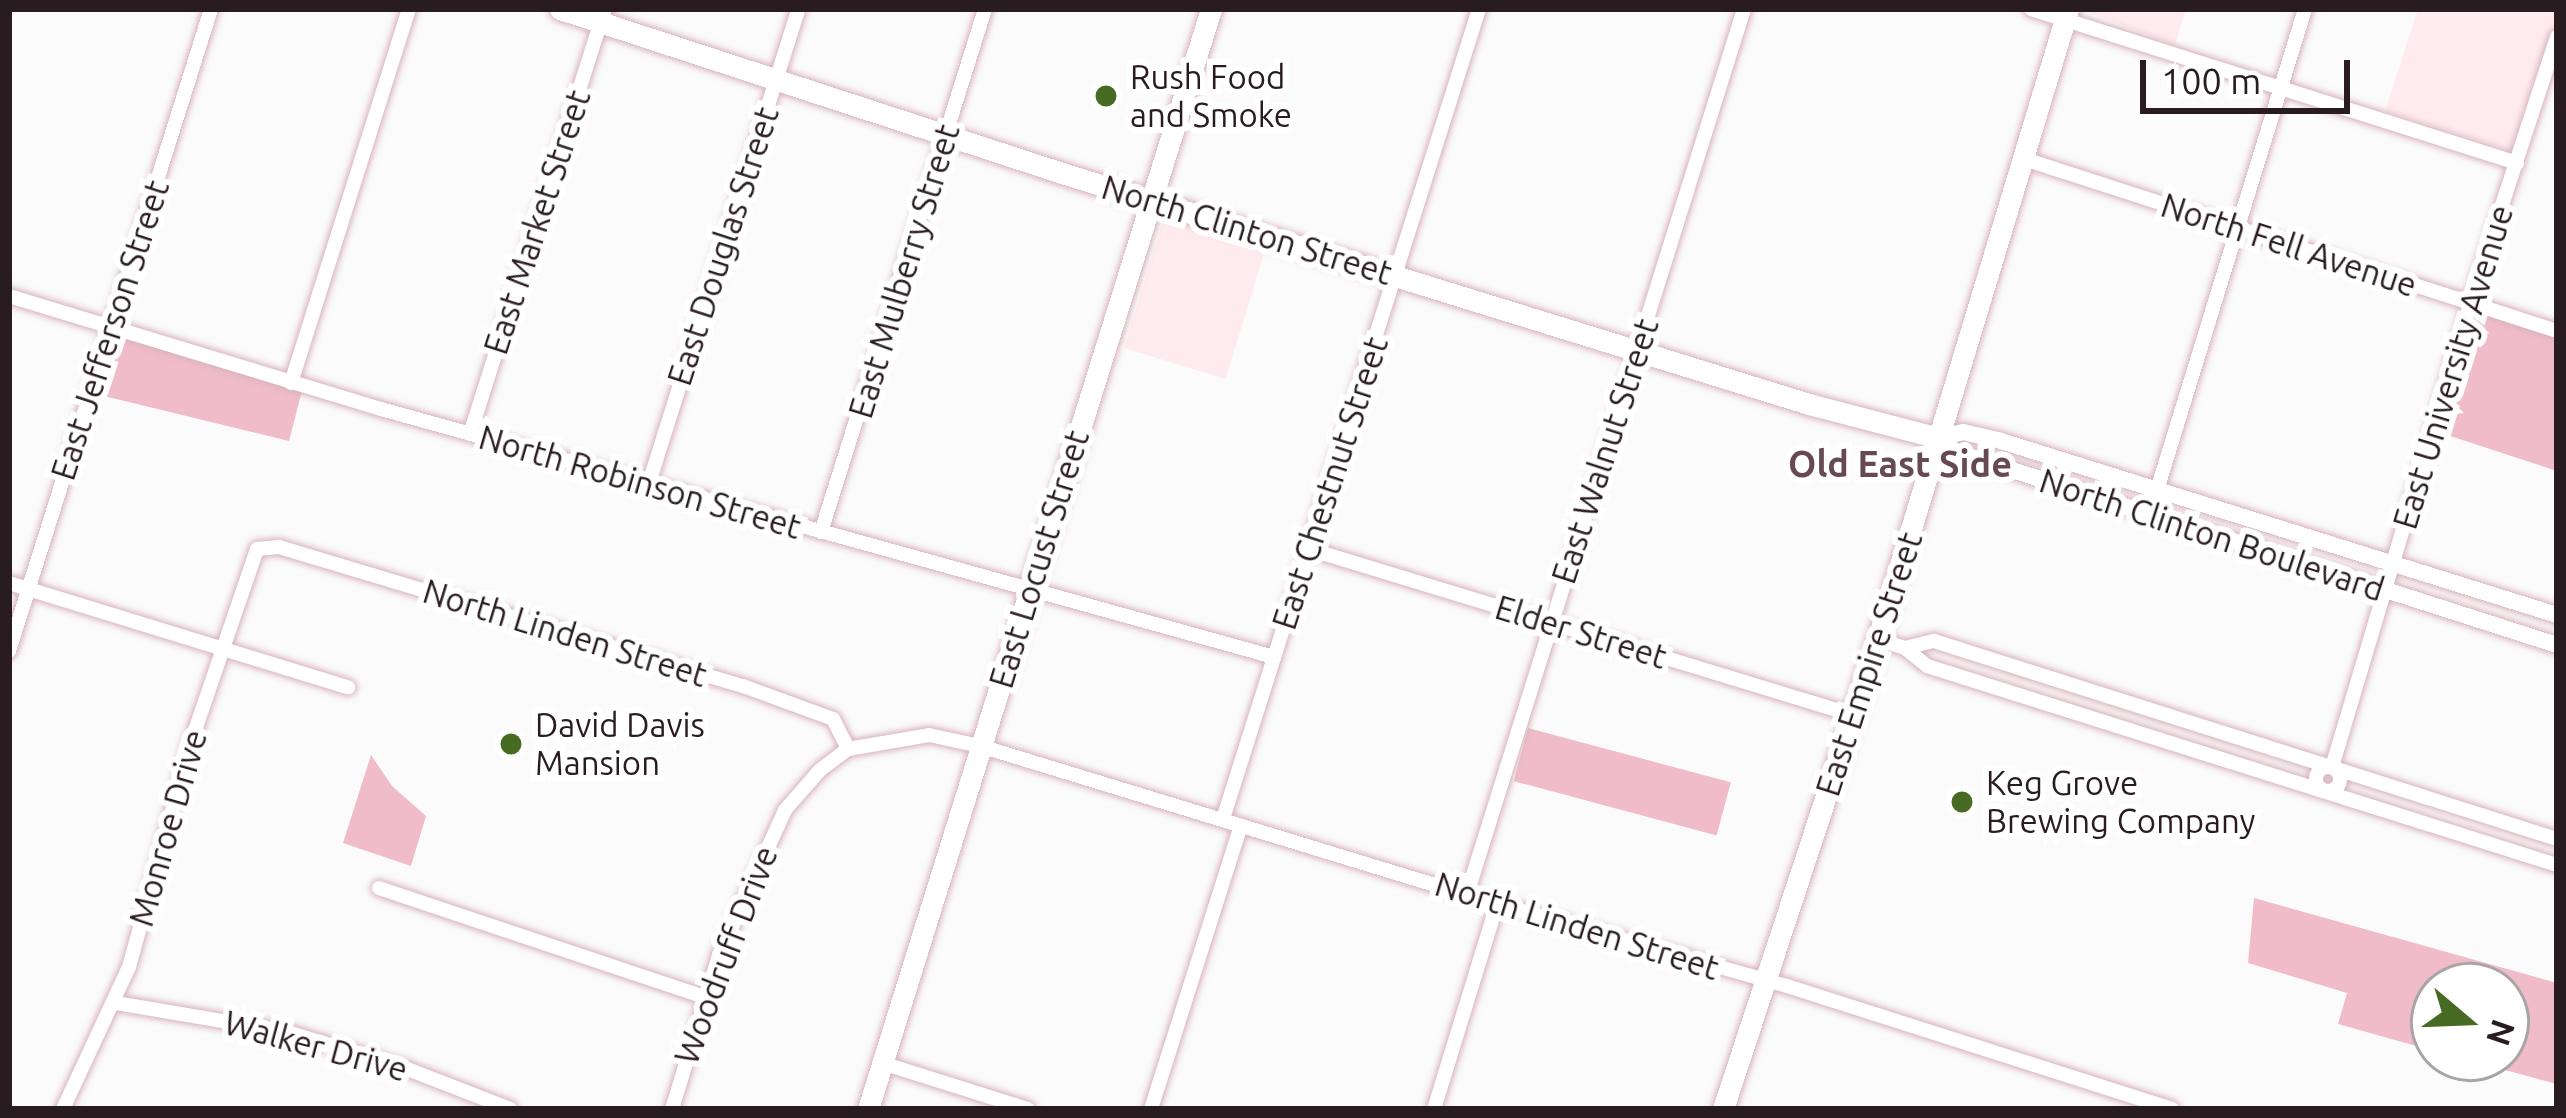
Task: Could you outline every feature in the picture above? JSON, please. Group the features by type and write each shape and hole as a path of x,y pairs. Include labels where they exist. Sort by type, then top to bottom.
{"main road":[{"name":"North Clinton Street","path":"560,9 602,16 776,80 1395,276 1939,438"},
{"name":"East Locust Street","path":"868,1109 1211,9"},
{"name":"East Empire Street","path":"1723,1109 1877,639 2066,14"}],"street":[{"name":"East Jefferson Street","path":"9,651 212,9"},
{"path":"291,383 409,9"},
{"name":"East Douglas Street","path":"649,483 798,9"},
{"name":"East Mulberry Street","path":"821,532 986,9"},
{"name":"East Chestnut Street","path":"1222,819 1478,9"},
{"name":"East Walnut Street","path":"1467,894 1744,9"},
{"path":"2031,9 2066,14 2279,89 2517,163"},
{"path":"2150,516 2234,228 2305,9"},
{"name":"East Market Street","path":"470,434 602,16"},
{"name":"East University Avenue","path":"2323,791 2316,776 2332,767 2470,303 2557,37"},
{"name":"North Fell Avenue","path":"2021,158 2557,331"},
{"name":"North Robinson Street","path":"9,296 291,383 1274,658"},
{"name":"North Clinton Boulevard","path":"1939,438 1963,432 2557,615"},
{"name":"North Clinton Boulevard","path":"1939,438 1956,452 2557,645"},
{"name":"Monroe Drive","path":"63,1109 116,1003 191,742 226,650 252,557 263,547"},
{"name":"North Linden Street","path":"263,547 743,686 832,719 848,749"},
{"name":"Elder Street","path":"1309,549 1853,715"},
{"path":"9,583 348,688"},
{"path":"1877,639 1905,648 1927,666 2557,865"},
{"path":"1905,648 1934,641 2557,839"},
{"path":"2110,724 2118,699"},
{"path":"848,749 929,736 980,746"},
{"name":"North Linden Street","path":"980,746 2172,1109"},
{"name":"Woodruff Drive","path":"672,1109 704,997 742,898 785,810 820,770 848,749"},
{"path":"1151,1109 1241,826"},
{"path":"379,888 704,997"},
{"path":"1435,1109 1497,904"},
{"name":"Walker Drive","path":"116,1003 304,1037 510,1109"},
{"path":"882,1064 1028,1109"}],"shaded area":[{"path":"2080,9 2186,9 2175,45"},
{"path":"2418,9 2557,9 2557,38 2520,153 2385,111"},
{"path":"1164,218 1265,249 1226,379 1124,348"},
{"path":"2480,312 2557,336 2557,471 2441,433"},
{"path":"125,338 302,391 289,441 100,395 116,344"},
{"path":"1528,728 1731,782 1717,835 1514,781"},
{"path":"371,755 392,786 426,816 411,866 343,843"},
{"path":"2254,898 2482,962 2410,962 2410,1044 2338,1024 2347,993 2248,963"},
{"path":"2530,975 2557,983 2557,1084 2530,1077"}],"place":[{"name":"Rush Food and Smoke","path":"1106,96"},
{"name":"David Davis Mansion","path":"511,744"},
{"name":"Keg Grove Brewing Company","path":"1962,802"}],"district":[{"name":"Old East Side","path":"1900,464"}]}
